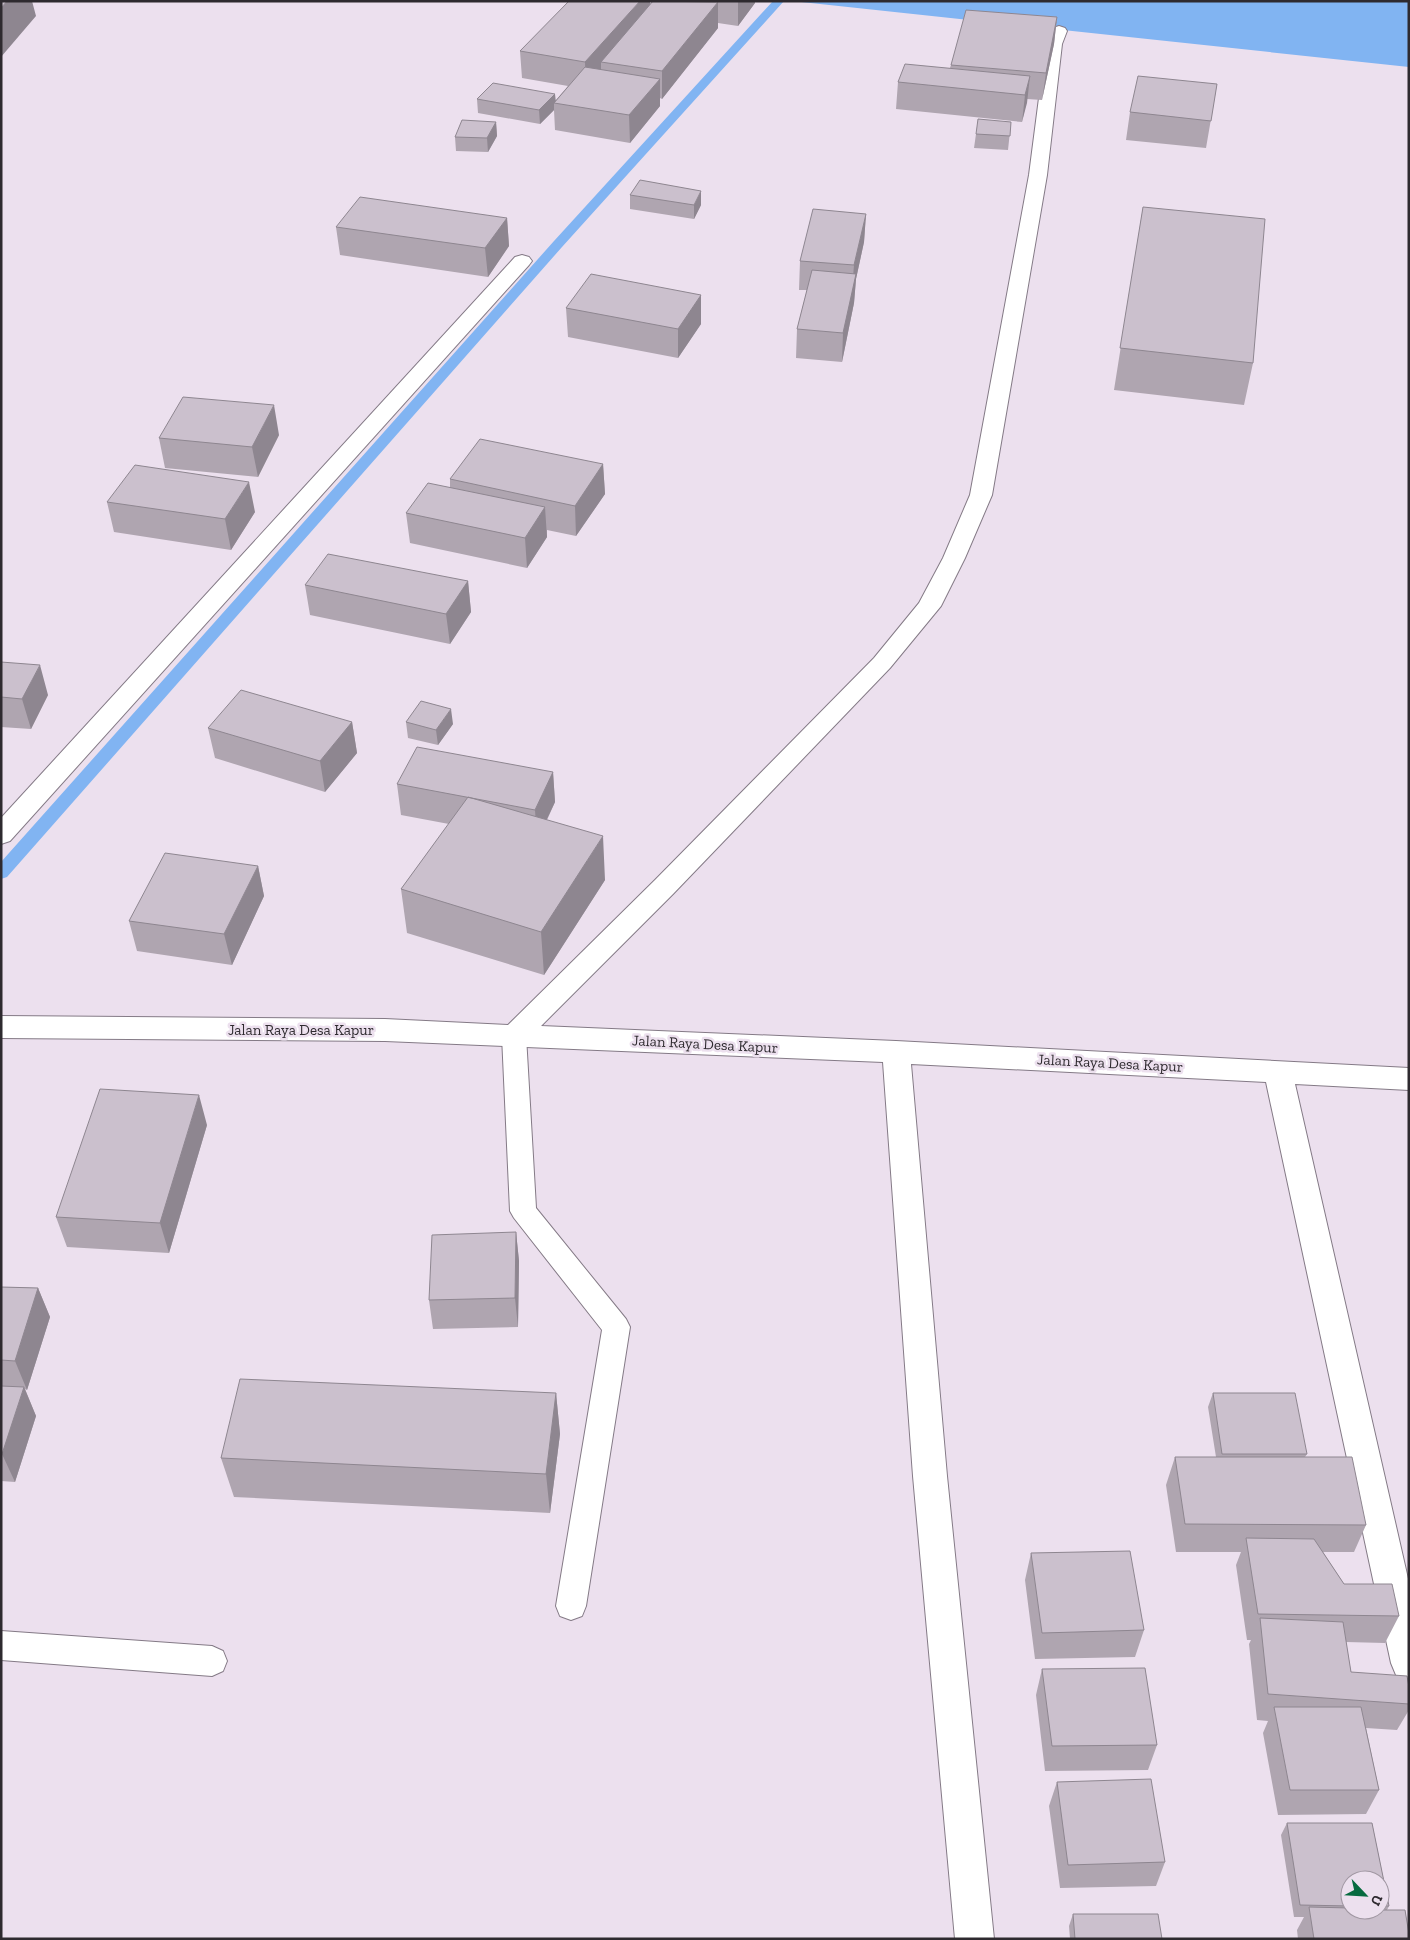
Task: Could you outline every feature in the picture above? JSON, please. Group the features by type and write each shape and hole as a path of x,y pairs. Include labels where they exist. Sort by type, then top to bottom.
{"street":[{"path":"514,1036 664,887 875,670 928,606 954,558 981,495 1038,175 1054,44 1059,31"},
{"path":"1,835 522,261"},
{"name":"Jalan Raya Desa Kapur","path":"1,1027 385,1030 896,1052 1409,1080"},
{"path":"896,1052 930,1476 975,1939"},
{"path":"1278,1072 1409,1663"}],"lane":[{"path":"514,1036 523,1210 616,1327 571,1606"},
{"path":"1,1645 212,1661"}],"water":[{"path":"792,1 1409,1 1409,67"}],"building":[{"path":"1,1 7,1 1,8"},
{"path":"569,1 640,1 585,62 520,51"},
{"path":"653,1 718,2 662,71 601,62"},
{"path":"966,10 1057,17 1046,73 951,65"},
{"path":"905,64 1030,76 1025,95 898,82"},
{"path":"585,67 660,79 629,115 554,103"},
{"path":"1138,76 1217,84 1211,121 1130,112"},
{"path":"493,83 555,94 539,110 477,99"},
{"path":"978,119 1011,122 1010,136 976,134"},
{"path":"462,120 496,122 487,138 455,137"},
{"path":"640,180 701,191 694,205 630,195"},
{"path":"360,197 507,218 485,248 336,227"},
{"path":"1143,207 1265,219 1253,363 1120,348"},
{"path":"813,209 866,214 854,265 800,261"},
{"path":"812,270 856,274 843,333 797,329"},
{"path":"591,274 701,295 678,329 566,308"},
{"path":"183,397 274,405 252,447 159,438"},
{"path":"480,439 603,464 575,506 450,479"},
{"path":"135,465 249,482 225,519 107,502"},
{"path":"428,483 545,507 525,538 406,513"},
{"path":"328,554 468,581 446,614 305,585"},
{"path":"1,662 40,665 22,699 1,697"},
{"path":"241,690 352,722 320,761 208,728"},
{"path":"421,701 451,709 436,730 406,722"},
{"path":"417,747 553,772 535,810 397,784"},
{"path":"468,797 603,836 541,932 401,889"},
{"path":"165,853 258,866 224,934 129,921"},
{"path":"100,1089 199,1095 160,1223 56,1217"},
{"path":"516,1232 515,1298 429,1300 432,1235"},
{"path":"1,1287 38,1288 15,1361 1,1360"},
{"path":"240,1379 556,1393 546,1474 221,1458"},
{"path":"1,1386 24,1387 2,1454 1,1454"},
{"path":"1213,1393 1295,1393 1307,1454 1222,1454"},
{"path":"1175,1457 1352,1457 1366,1525 1185,1524"},
{"path":"1246,1538 1314,1539 1344,1584 1392,1584 1399,1616 1258,1614"},
{"path":"1130,1551 1144,1630 1042,1633 1031,1553"},
{"path":"1260,1618 1343,1622 1351,1672 1407,1676 1409,1704 1268,1694"},
{"path":"1145,1668 1157,1745 1052,1746 1042,1669"},
{"path":"1274,1707 1361,1707 1379,1790 1290,1790"},
{"path":"1151,1779 1165,1862 1068,1865 1057,1782"},
{"path":"1287,1823 1372,1823 1382,1870 1340,1870 1340,1906 1300,1905"},
{"path":"1309,1907 1340,1908 1340,1920 1390,1920 1390,1910 1405,1910 1409,1939 1314,1939"},
{"path":"1073,1914 1158,1914 1162,1939 1075,1939"}],"waterway":[{"path":"1,873 558,244 779,1"}]}
